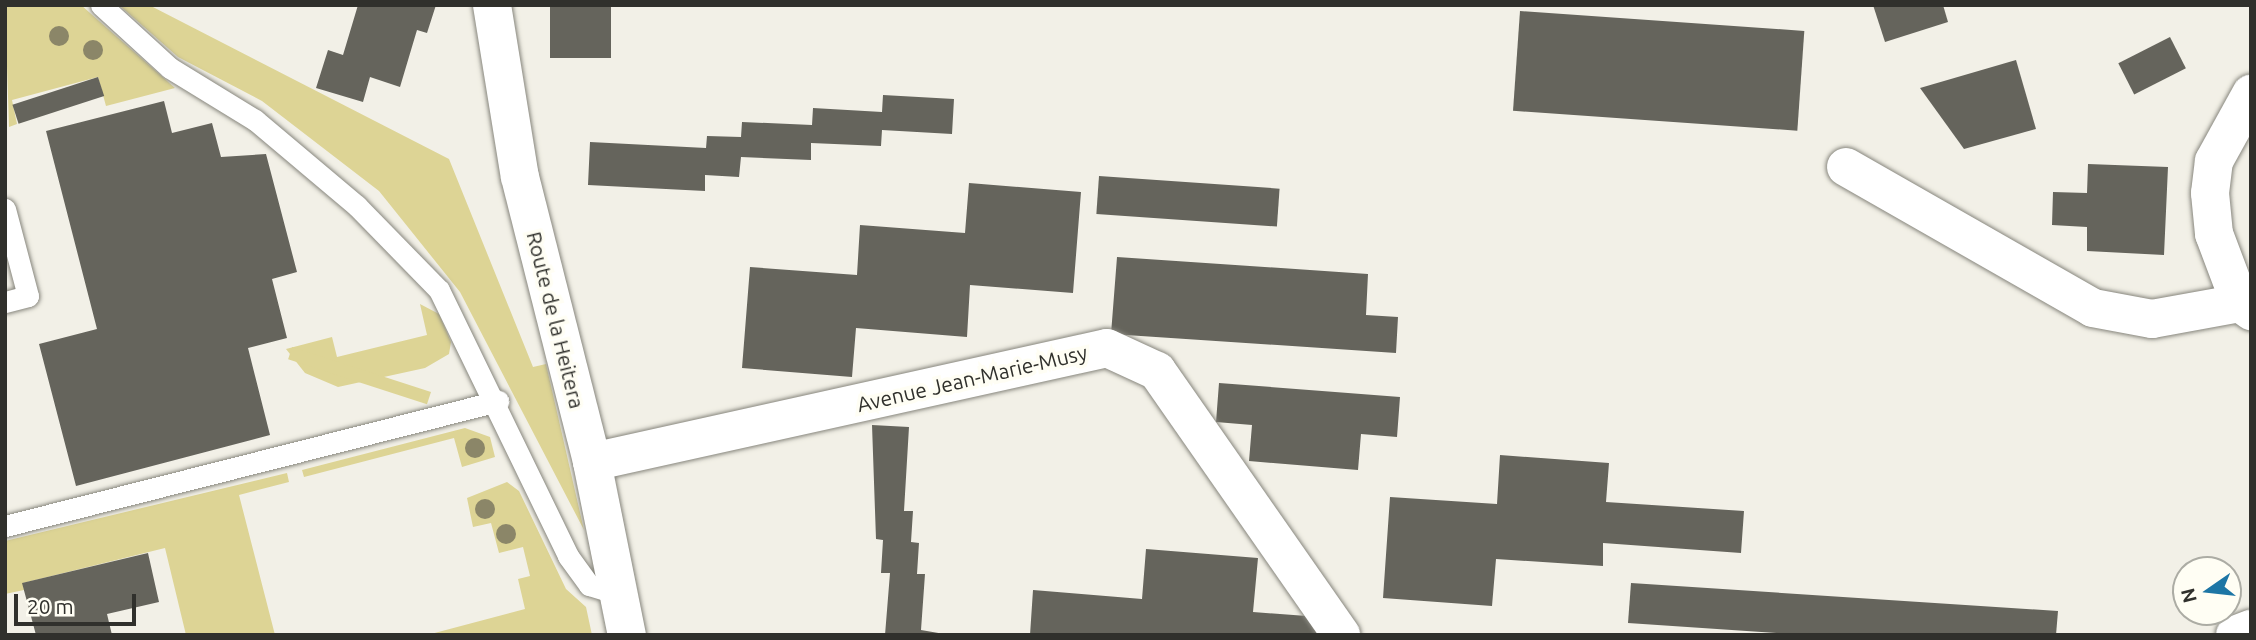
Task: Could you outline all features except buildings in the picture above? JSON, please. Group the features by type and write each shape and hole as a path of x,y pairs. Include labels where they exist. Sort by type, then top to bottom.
{"street":[{"name":"Route de la Heitera","path":"492,5 520,177 592,462 627,635"},
{"path":"1846,167 2093,308 2152,318 2245,307 2214,234 2210,193 2214,161 2251,94"},
{"name":"Avenue Jean-Marie-Musy","path":"592,462 1107,348 1157,371 1341,635"},
{"path":"2235,635 2251,629"}],"lane":[{"path":"101,5 170,68 255,121 357,206 439,290 498,401 568,556 589,585 618,594"},
{"path":"5,209 28,296 5,302"},
{"path":"5,526 498,401"}],"shaded area":[{"path":"5,5 81,5 175,88 106,106 98,77 12,100 17,124 9,127"},
{"path":"119,5 149,5 449,159 533,367 546,364 584,530 460,292 379,191 262,101 178,57"},
{"path":"420,304 439,314 451,342 449,354 425,368 338,387 305,373 286,349 332,337 337,357 427,335"},
{"path":"292,347 431,392 427,404 288,359"},
{"path":"465,428 490,437 495,457 462,467 454,438 304,477 302,470"},
{"path":"287,473 289,482 239,495 275,635 186,635 165,548 23,583 24,590 5,594 5,541"},
{"path":"507,482 519,491 566,589 586,607 592,635 427,635 525,609 518,579 530,576 523,547 499,553 491,523 473,527 467,498"}]}
